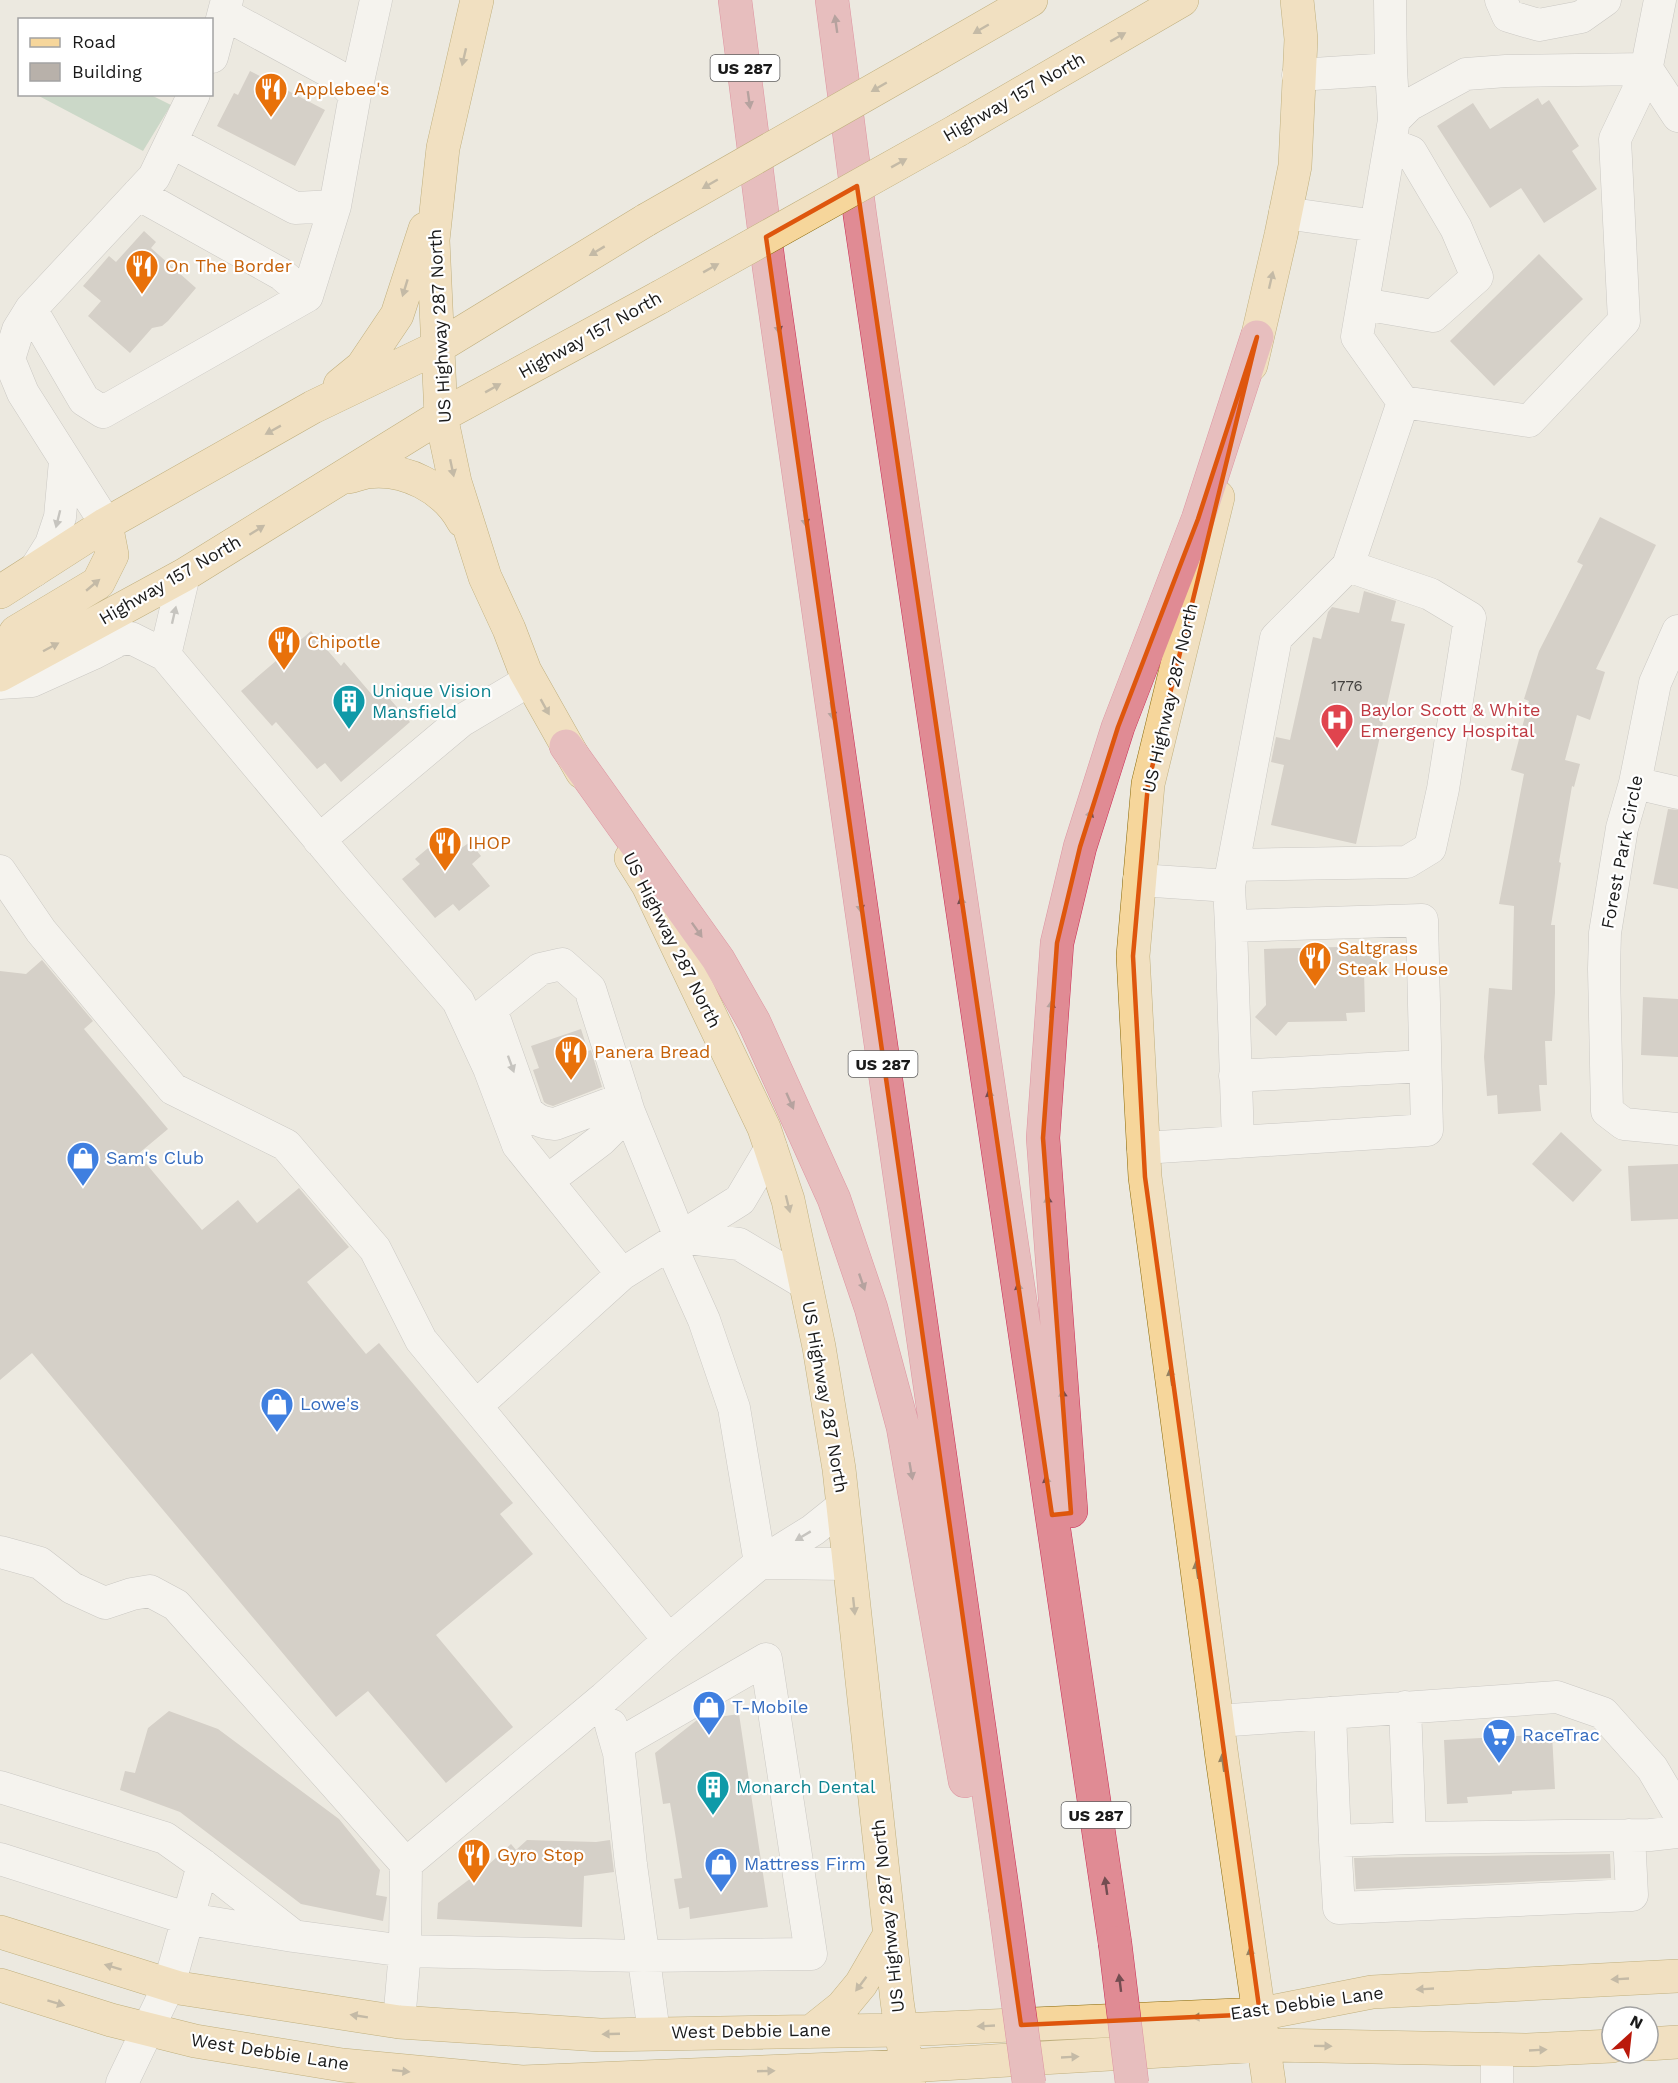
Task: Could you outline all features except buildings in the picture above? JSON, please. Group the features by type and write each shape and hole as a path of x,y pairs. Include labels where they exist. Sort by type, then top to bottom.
{"highway":[{"name":"US 287","path":"735,0 773,291 1029,2083"},
{"name":"US 287","path":"832,0 860,216 1115,1943 1132,2083"},
{"path":"1077,1687 1076,1580 1043,1138 1057,943 1080,847 1118,726 1198,519 1257,337"},
{"path":"566,746 718,959 754,1022 834,1199 871,1308 903,1426 968,1799 999,1861"}],"main road":[{"name":"US Highway 287 North","path":"477,0 443,148 433,240 441,416 455,482 471,537 485,577 530,680 648,885 764,1128 788,1200 819,1347 843,1506 890,1934 908,2074"},
{"path":"2,593 106,524 313,407 438,348 646,220 1031,0"},
{"name":"Highway 157 North","path":"0,675 184,575 441,416 660,297 958,130 1182,0"},
{"name":"US Highway 287 North","path":"1269,2083 1217,1721 1146,1189 1133,956 1148,784 1257,337 1294,166 1301,39 1300,9"},
{"path":"313,407 362,367 397,315 438,193"},
{"path":"335,482 366,472 400,473 430,486 455,508 471,537"},
{"path":"0,658 16,632 98,583 112,555 106,524"},
{"name":"West Debbie Lane","path":"0,1932 169,1985 399,2022 600,2035 654,2032 901,2030"},
{"path":"812,2031 842,2007 858,1989 890,1934"},
{"name":"East Debbie Lane","path":"908,2074 1262,2029 1372,1992 1678,1976"},
{"name":"West Debbie Lane","path":"0,1985 111,2020 340,2074 522,2082 908,2074"},
{"name":"East Debbie Lane","path":"901,2030 1262,2029 1497,2049 1600,2047"},
{"path":"1660,2043 1678,2042"}],"street":[{"path":"31,309 84,400 103,412 307,296 335,206 355,95 376,0"},
{"path":"1390,0 1392,132 1357,337 1403,402 1529,421 1624,321 1614,140 1645,76 1660,0"},
{"path":"1501,0 1508,16 1539,25 1581,17 1605,0"},
{"path":"213,53 225,7 336,75 355,95"},
{"path":"1298,75 1391,69"},
{"path":"1392,132 1409,105 1466,74 1506,71 1647,69"},
{"path":"1647,69 1678,116"},
{"path":"106,524 23,393 9,359 18,330 31,309 154,177 193,96"},
{"path":"1363,304 1433,316 1477,277 1456,228 1411,152 1392,132"},
{"path":"171,141 295,208 335,206"},
{"path":"138,194 281,274 307,296"},
{"path":"1285,213 1376,226"},
{"path":"1238,1142 1231,875 1276,638 1348,566 1403,402"},
{"path":"34,571 51,544 60,517 65,461"},
{"path":"1139,880 1407,862 1430,848 1443,789 1470,618 1430,594 1348,566"},
{"path":"165,655 184,575"},
{"name":"Forest Park Circle","path":"1678,631 1655,683 1635,783 1623,828 1605,933 1604,969 1607,1111 1624,1124 1678,1129"},
{"path":"0,683 32,681 119,640 131,638 165,655 319,840 458,1001 481,1017 527,1111 543,1123 555,1124 627,1105"},
{"path":"319,840 461,721 530,680"},
{"path":"1635,783 1678,793"},
{"path":"0,871 41,931 172,1089 286,1145 375,1249 421,1340 669,1640"},
{"path":"1143,1148 1427,1130 1422,920 1231,926"},
{"path":"481,1017 540,969 562,964 590,990 627,1105 734,1408 760,1563"},
{"path":"481,1017 489,1068 518,1145 622,1274"},
{"path":"1235,1076 1425,1066"},
{"path":"547,1181 601,1140 627,1105"},
{"path":"476,1406 622,1274 740,1200 771,1148"},
{"path":"675,1240 739,1244 806,1284"},
{"path":"406,1864 760,1563 813,1530 843,1506"},
{"path":"0,1552 40,1563 72,1588 105,1603 150,1591 176,1605 406,1864 405,1951 399,2022"},
{"path":"760,1563 849,1564"},
{"path":"0,1859 189,1919 405,1951 644,1956 811,1954 766,1659 617,1745"},
{"path":"1217,1721 1557,1697 1604,1713 1652,1768 1678,1812"},
{"path":"604,1698 617,1745 654,2032"},
{"path":"1405,1707 1410,1838"},
{"path":"1330,1713 1339,1908 1632,1896 1629,1835"},
{"path":"0,1787 165,1838 204,1865 293,1936"},
{"path":"1335,1841 1678,1832"},
{"path":"122,2083 169,1985 204,1865"},
{"path":"1497,2049 1497,2083"}],"highlighted area":[{"path":"857,186 1052,1515 1071,1513 1043,1138 1057,943 1080,847 1118,727 1198,519 1257,337 1148,784 1133,956 1145,1177 1260,2014 1021,2025 766,237"}],"green space":[{"path":"39,96 153,96 171,105 143,151"}],"place":[{"name":"Applebee's","path":"271,118"},
{"name":"On The Border","path":"142,295"},
{"name":"Chipotle","path":"284,671"},
{"name":"Unique Vision Mansfield","path":"349,730"},
{"name":"Baylor Scott & White Emergency Hospital","path":"1337,749"},
{"name":"IHOP","path":"445,872"},
{"name":"Saltgrass Steak House","path":"1315,987"},
{"name":"Panera Bread","path":"571,1081"},
{"name":"Sam's Club","path":"83,1187"},
{"name":"Lowe's","path":"277,1433"},
{"name":"T-Mobile","path":"709,1736"},
{"name":"RaceTrac","path":"1499,1764"},
{"name":"Monarch Dental","path":"713,1816"},
{"name":"Gyro Stop","path":"474,1884"},
{"name":"Mattress Firm","path":"721,1893"}]}
